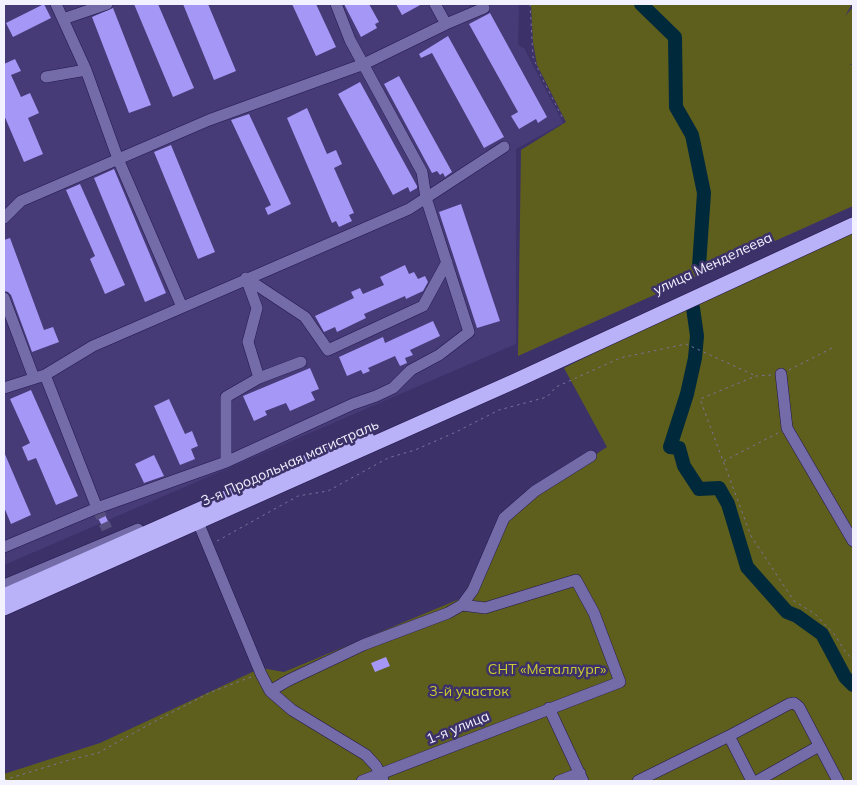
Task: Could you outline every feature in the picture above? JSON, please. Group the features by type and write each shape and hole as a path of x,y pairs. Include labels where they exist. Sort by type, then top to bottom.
{"highway":[{"name":"улица Менделеева","path":"588,343 853,217"},
{"name":"улица Менделеева","path":"588,343 853,225"},
{"name":"3-я Продольная магистраль","path":"4,608 198,522 588,343"},
{"name":"3-я Продольная магистраль","path":"4,596 588,343"}],"street":[{"path":"56,4 86,70 118,159 182,307"},
{"path":"63,19 108,4"},
{"path":"4,547 97,508 226,462 353,404 376,396 393,388 411,370 439,355 469,332 426,198 422,172 350,40 336,4"},
{"path":"435,4 446,24"},
{"path":"4,218 21,200 209,120 364,64 446,24 484,8"},
{"path":"46,77 86,70"},
{"path":"4,388 40,376 93,346 246,278 409,209 504,148"},
{"path":"246,278 305,317 328,350 423,306 447,262"},
{"path":"246,278 257,308 248,342 259,378"},
{"path":"4,298 97,508"},
{"path":"226,462 226,397 259,378 301,362"},
{"path":"781,374 788,428 853,541"},
{"path":"270,691 363,645 448,613 462,605 474,590 504,518 535,491 591,456"},
{"path":"198,522 260,674 270,691 292,710 366,755 382,778"},
{"path":"4,585 109,534 142,527"},
{"name":"1-я улица","path":"362,781 382,778 548,708 620,682 594,613 576,580 485,608 462,605"},
{"path":"638,781 729,736 788,704 794,703 799,707 838,781"},
{"path":"548,708 581,777 559,781"},
{"path":"729,736 752,781"},
{"path":"757,781 819,746"}],"path":[{"path":"530,4 533,57 540,76 562,117"},
{"path":"207,546 298,496 328,491 388,458 415,450 499,410 548,397 556,387 620,358 686,344 756,376"},
{"path":"834,347 781,374 756,376 700,399 751,536 794,601 814,614 835,635 846,653 853,659"},
{"path":"723,461 788,428"},
{"path":"4,780 98,753 209,694 260,674"}],"shaded area":[{"path":"4,4 466,4 473,7 481,4 519,4 518,45 524,48 563,123 516,149 516,344 4,565"}],"green space":[{"path":"531,4 852,4 845,16 853,7 853,64 849,65 853,65 853,206 518,356 521,150 566,122 537,65 533,42"},
{"path":"853,228 853,781 4,781 4,774 100,743 261,668 284,672 462,598 500,525 544,488 607,447 564,368 768,267"}],"building":[{"path":"44,4 51,18 13,37 6,23"},
{"path":"134,4 158,4 194,88 173,97"},
{"path":"183,4 208,4 236,71 214,80"},
{"path":"292,4 316,4 336,47 316,56"},
{"path":"344,4 369,4 379,22 375,24 377,28 361,37"},
{"path":"396,4 422,4 402,15"},
{"path":"113,8 151,105 129,113 92,17"},
{"path":"490,13 547,117 538,123 536,119 519,129 511,116 518,112 469,24"},
{"path":"448,36 504,137 484,148 432,53 421,58 419,54"},
{"path":"15,59 21,71 11,75 21,97 30,93 39,113 28,118 43,154 24,162 4,115 4,64"},
{"path":"399,76 452,172 445,177 443,173 440,175 437,171 432,173 384,84"},
{"path":"360,82 417,186 417,188 410,192 408,187 393,195 338,94"},
{"path":"307,108 327,154 336,150 342,164 334,168 354,213 349,215 352,221 339,227 336,221 332,223 287,118"},
{"path":"249,114 291,204 268,215 265,208 271,205 231,120"},
{"path":"171,145 215,252 198,259 154,152"},
{"path":"114,169 166,293 145,302 94,178"},
{"path":"80,184 125,285 105,294 90,259 95,256 66,190"},
{"path":"461,204 500,321 477,328 439,212"},
{"path":"10,238 44,330 53,327 59,342 32,352 11,295 4,291 4,240"},
{"path":"405,265 409,274 414,272 418,279 425,276 428,282 423,291 406,299 405,296 364,314 366,318 337,332 335,327 324,332 315,316 354,298 351,292 360,288 363,294 384,285 380,277"},
{"path":"433,321 440,336 410,350 413,355 405,358 407,363 400,366 395,356 368,368 370,371 363,374 361,370 347,376 339,357 383,337 385,343"},
{"path":"310,368 319,389 311,392 315,400 290,411 286,403 265,411 267,415 254,421 243,396"},
{"path":"31,390 78,496 56,505 36,458 28,461 22,447 30,443 10,399"},
{"path":"169,399 185,434 192,431 198,446 191,449 195,459 180,465 154,406"},
{"path":"4,452 31,515 11,524 4,507"},
{"path":"154,455 164,476 144,483 135,464"},
{"path":"104,513 109,523 102,526 97,516"},
{"path":"386,657 390,666 375,672 371,663"}],"waterway":[{"path":"641,4 675,37 676,107 692,135 704,193 699,266"},
{"path":"693,308 697,336 695,358 687,394 670,447 679,448 684,466 699,489 719,488 728,504 747,567 787,612 797,616 822,634 845,677 853,685"}],"tunnel":[{"path":"97,508 107,529"}],"park label":[{"name":"СНТ «Металлург»","path":"547,670"},
{"name":"3-й участок","path":"469,692"}]}
